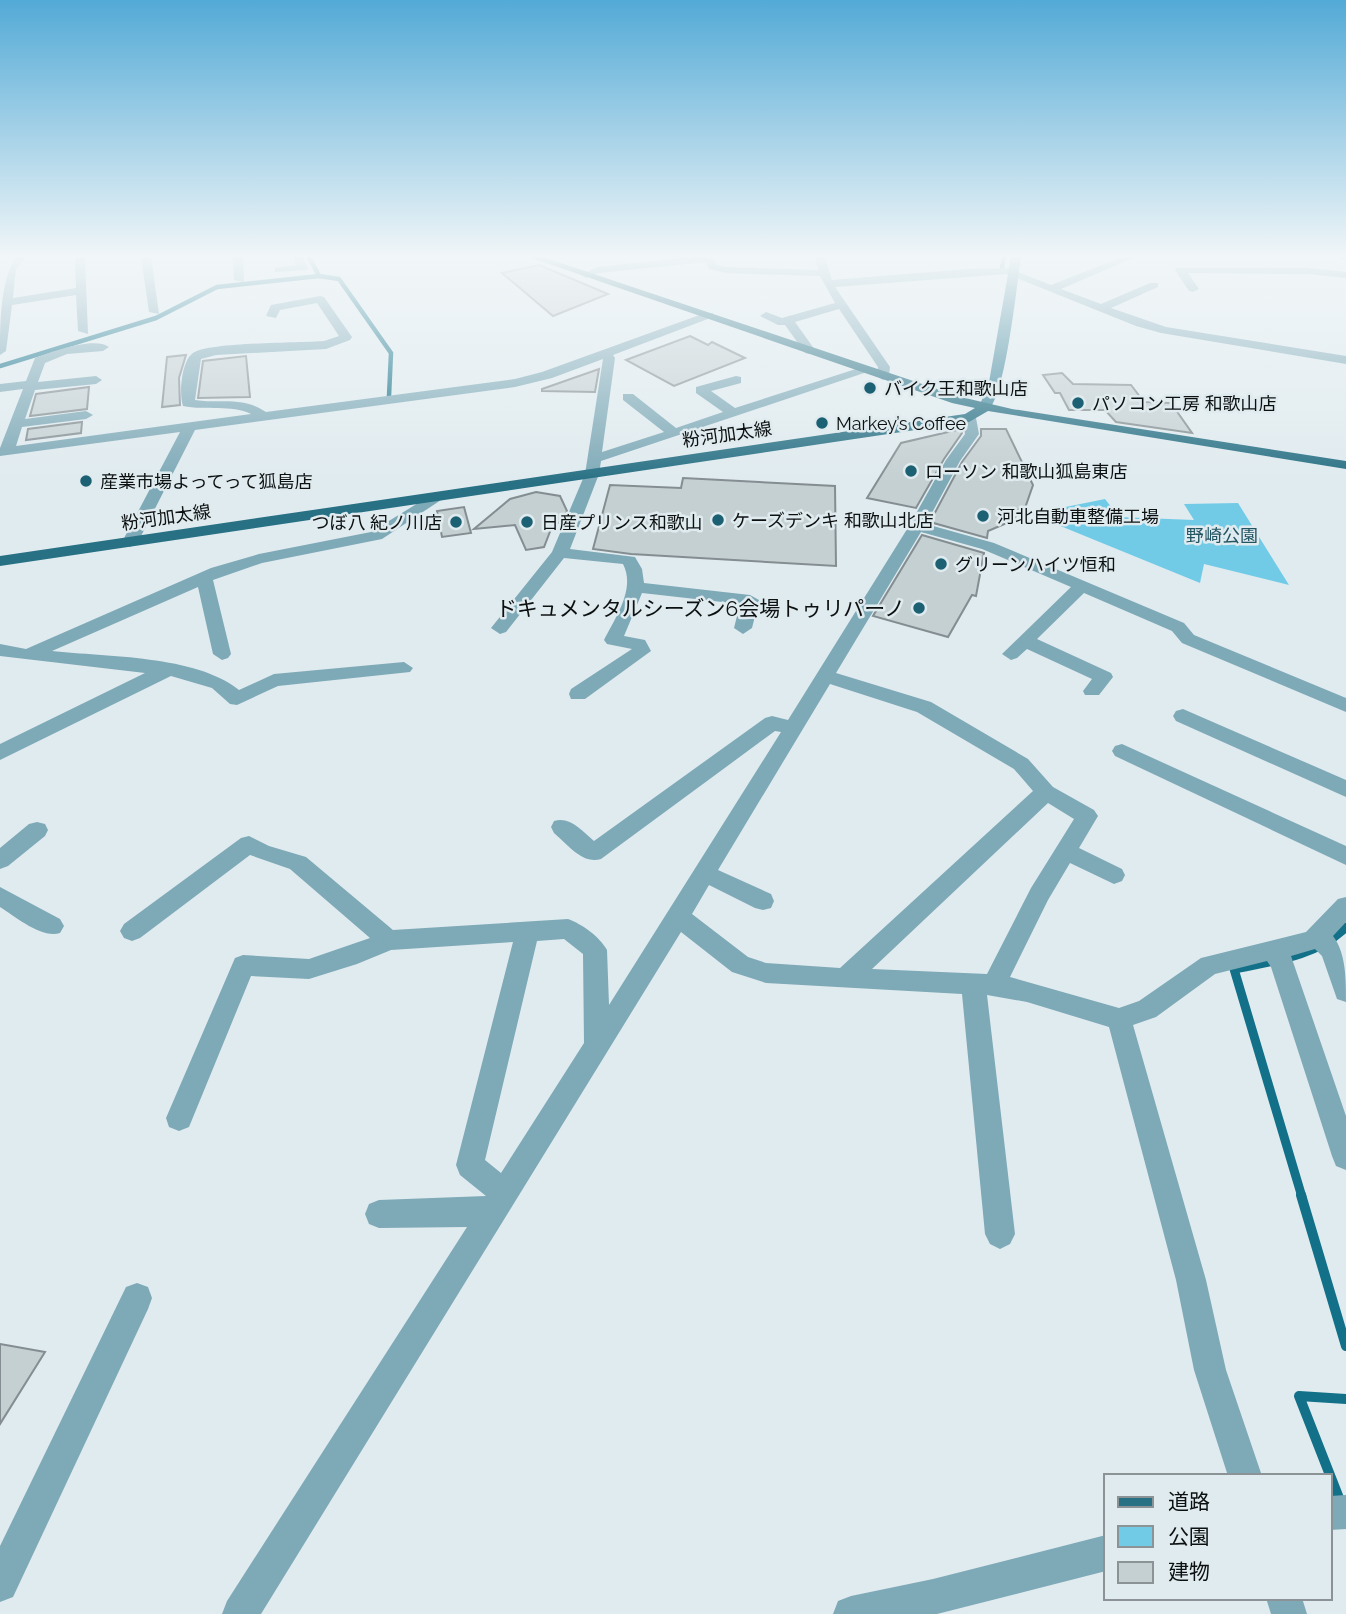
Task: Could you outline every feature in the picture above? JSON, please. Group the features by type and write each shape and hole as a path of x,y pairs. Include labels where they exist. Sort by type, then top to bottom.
{"main road":[{"path":"758,332 978,412 1346,464"},
{"path":"978,412 995,383 1003,332"},
{"name":"粉河加太線","path":"0,561 436,497 593,466 978,412"}],"street":[{"path":"0,351 3,332"},
{"path":"264,417 252,406 235,404 199,407 188,403 194,360 198,356 215,351 341,342 346,337 343,332"},
{"path":"4,452 515,383 663,332"},
{"path":"797,332 809,350"},
{"path":"860,332 884,367 883,376"},
{"path":"1178,332 1346,360"},
{"path":"4,452 38,361 65,351 103,347"},
{"path":"499,628 560,553 593,466 609,358 606,354"},
{"path":"593,466 674,433 867,370"},
{"path":"0,388 96,380"},
{"path":"733,413 701,390 736,380"},
{"path":"628,397 674,433"},
{"path":"240,1614 678,916 917,526 953,460 972,434 978,412"},
{"path":"0,416 18,419 86,415"},
{"path":"130,542 190,427"},
{"path":"28,654 204,577 259,559 376,536 436,497"},
{"path":"917,526 988,546 1178,628 1188,639 1205,647 1346,705"},
{"path":"560,553 629,560 635,567 636,587 613,640 639,644 642,651 578,694"},
{"path":"204,577 222,654"},
{"path":"1082,586 1018,648 1104,677 1092,691"},
{"path":"636,587 750,600 743,628"},
{"path":"0,650 183,671 219,684 237,699 274,680 404,668"},
{"path":"0,753 167,670"},
{"path":"824,676 924,707 1021,764 1046,792 1087,816 984,984 999,1234"},
{"path":"1183,716 1346,789"},
{"path":"562,827 593,853 772,723 792,728"},
{"path":"1122,751 1346,856"},
{"path":"845,979 1046,792"},
{"path":"0,860 37,830"},
{"path":"132,931 249,844 262,852 298,863 389,940"},
{"path":"1066,851 1114,875"},
{"path":"704,873 763,901"},
{"path":"0,896 52,926"},
{"path":"678,916 740,965 766,973 984,984 1027,991 1119,1018 1147,1009 1209,965 1276,956 1324,942 1346,906"},
{"path":"179,1118 243,965 309,969 349,957 389,940 568,929 594,950 597,1045"},
{"path":"498,1203 470,1165 528,931"},
{"path":"1324,942 1346,991"},
{"path":"1276,956 1346,1156"},
{"path":"1119,1018 1191,1280 1210,1370 1244,1474"},
{"path":"379,1214 498,1203"},
{"path":"0,1584 137,1298"},
{"path":"851,1614 934,1605 1104,1554"}],"green space":[{"name":"野崎公園","path":"1105,499 1119,517 1194,520 1184,504 1238,503 1289,585 1204,564 1200,583 1031,514"}],"building":[{"path":"690,336 708,345 712,342 745,358 674,386 626,360"},
{"path":"186,355 179,378 180,405 162,407 167,357"},
{"path":"246,356 250,397 198,398 203,361"},
{"path":"599,369 595,392 542,391 542,389"},
{"path":"1062,373 1073,384 1131,385 1144,402 1171,403 1192,433 1116,422 1105,410 1069,410 1060,393 1055,393 1043,375"},
{"path":"89,387 87,409 30,416 36,394"},
{"path":"82,422 81,433 26,440 28,429"},
{"name":"ローソン 和歌山狐島東店","path":"961,429 962,433 916,508 867,498 901,443"},
{"path":"981,429 1006,429 1033,485 1024,511 1019,509 1014,520 988,531 987,538 930,522 962,462 981,436"},
{"name":"ケーズデンキ 和歌山北店","path":"683,478 835,486 836,566 631,554 593,549 610,485 681,488"},
{"name":"日産プリンス和歌山","path":"536,492 560,496 567,511 562,522 553,524 544,547 526,550 515,525 474,529 510,499"},
{"name":"つぼ八 紀ノ川店","path":"464,507 471,533 442,537 437,511"},
{"path":"922,535 984,553 976,596 972,595 948,637 873,616"},
{"path":"0,1344 45,1352 0,1424"}],"waterway":[{"path":"0,366 109,332"},
{"path":"376,332 391,353 389,396"},
{"path":"1302,1197 1234,969 1307,951 1321,945 1346,927"},
{"path":"1301,1195 1346,1346"},
{"path":"1330,1474 1299,1396 1346,1399"},
{"path":"1332,1480 1346,1516"}],"place":[{"name":"バイク王和歌山店","path":"870,388"},
{"name":"パソコン工房 和歌山店","path":"1078,403"},
{"name":"Markey’s Coffee","path":"822,423"},
{"name":"ローソン 和歌山狐島東店","path":"911,471"},
{"name":"産業市場よってって狐島店","path":"86,481"},
{"name":"河北自動車整備工場","path":"983,516"},
{"name":"ケーズデンキ 和歌山北店","path":"718,520"},
{"name":"つぼ八 紀ノ川店","path":"456,522"},
{"name":"日産プリンス和歌山","path":"527,522"},
{"name":"グリーンハイツ恒和","path":"941,564"},
{"name":"ドキュメンタルシーズン6会場トゥリパーノ","path":"919,608"}]}
